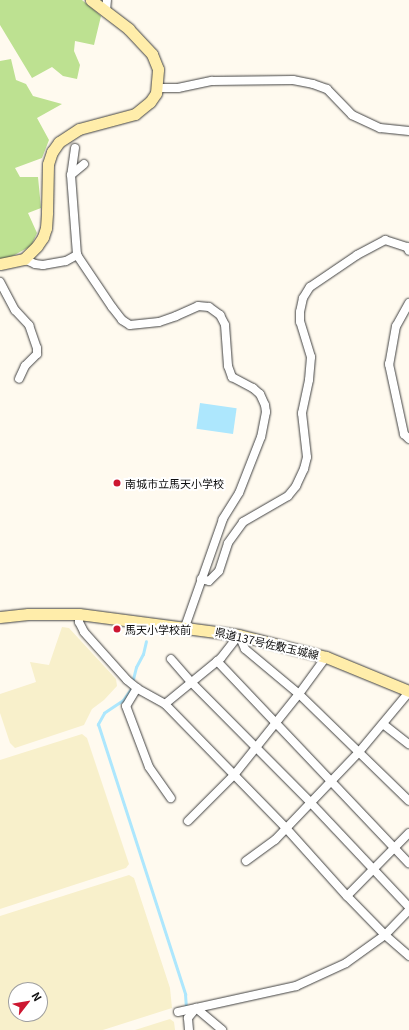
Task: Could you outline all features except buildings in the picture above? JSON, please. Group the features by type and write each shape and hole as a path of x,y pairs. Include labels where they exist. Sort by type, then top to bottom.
{"main road":[{"path":"0,264 24,259 37,246 46,228 48,164 52,152 59,142 79,129 134,114 150,102 157,88 158,69 152,54 129,30 91,0"},
{"name":"県道137号佐敷玉城線","path":"0,617 28,614 79,614 239,635 326,657 409,691"}],"street":[{"path":"106,11 107,0"},
{"path":"157,88 178,88 212,81 293,80 313,84 327,89 352,115 380,128 409,131"},
{"path":"75,148 71,175 77,255 112,308 122,320 130,325 159,322 198,306 209,307 220,315 225,325 228,366 232,377 253,388 260,394 265,405 266,412 261,437 239,493 223,519 185,627"},
{"path":"71,175 84,164"},
{"path":"201,579 209,581 219,571 228,542 243,522 278,504 288,496 296,486 304,469 306,456 302,413 311,357 300,322 300,312 303,298 310,288 357,255 385,240 407,247 409,250"},
{"path":"24,259 35,264 43,265 66,261 77,255"},
{"path":"0,282 15,310 29,325 37,348 37,354 25,366 19,379"},
{"path":"409,306 396,326 389,364 404,434 409,440"},
{"path":"79,614 84,632 137,688 165,704 285,828 347,896 385,935 409,956"},
{"path":"165,704 217,661 239,635 245,649 299,694 409,801"},
{"path":"188,821 234,775 299,694 326,657"},
{"path":"171,659 191,682 310,802 409,909 385,935 346,963 296,986 178,1012"},
{"path":"217,661 409,863"},
{"path":"137,688 126,706 149,767 171,798"},
{"path":"246,861 275,840 359,752 409,691"},
{"path":"383,724 409,744"},
{"path":"347,896 409,833"},
{"path":"189,1030 188,1018 196,1008"},
{"path":"196,1008 222,1030"}],"shaded area":[{"path":"62,627 69,628 116,679 117,686 104,700 92,709 84,725 15,748 10,743 0,713 0,694 36,682 30,662 49,665"},
{"path":"82,734 87,738 129,864 126,868 0,909 0,760"},
{"path":"129,875 134,878 170,988 172,1008 103,1030 0,1030 0,916"},
{"path":"170,1019 174,1022 175,1030 135,1030"}],"green space":[{"path":"0,0 82,0 101,16 94,45 75,41 74,51 80,65 77,79 63,76 52,67 32,78 0,25"},
{"path":"11,59 16,80 26,84 33,96 62,104 37,118 49,140 42,158 15,168 20,177 38,177 41,208 28,213 37,233 31,246 7,259 0,260 0,61"}],"water":[{"path":"200,403 237,408 233,434 196,429"}],"waterway":[{"path":"133,679 136,667 143,654 146,641"},
{"path":"130,690 123,700 104,713 98,724 185,994 186,1009"}],"place":[{"name":"南城市立馬天小学校","path":"117,483"},
{"name":"馬天小学校前","path":"117,629"}]}
